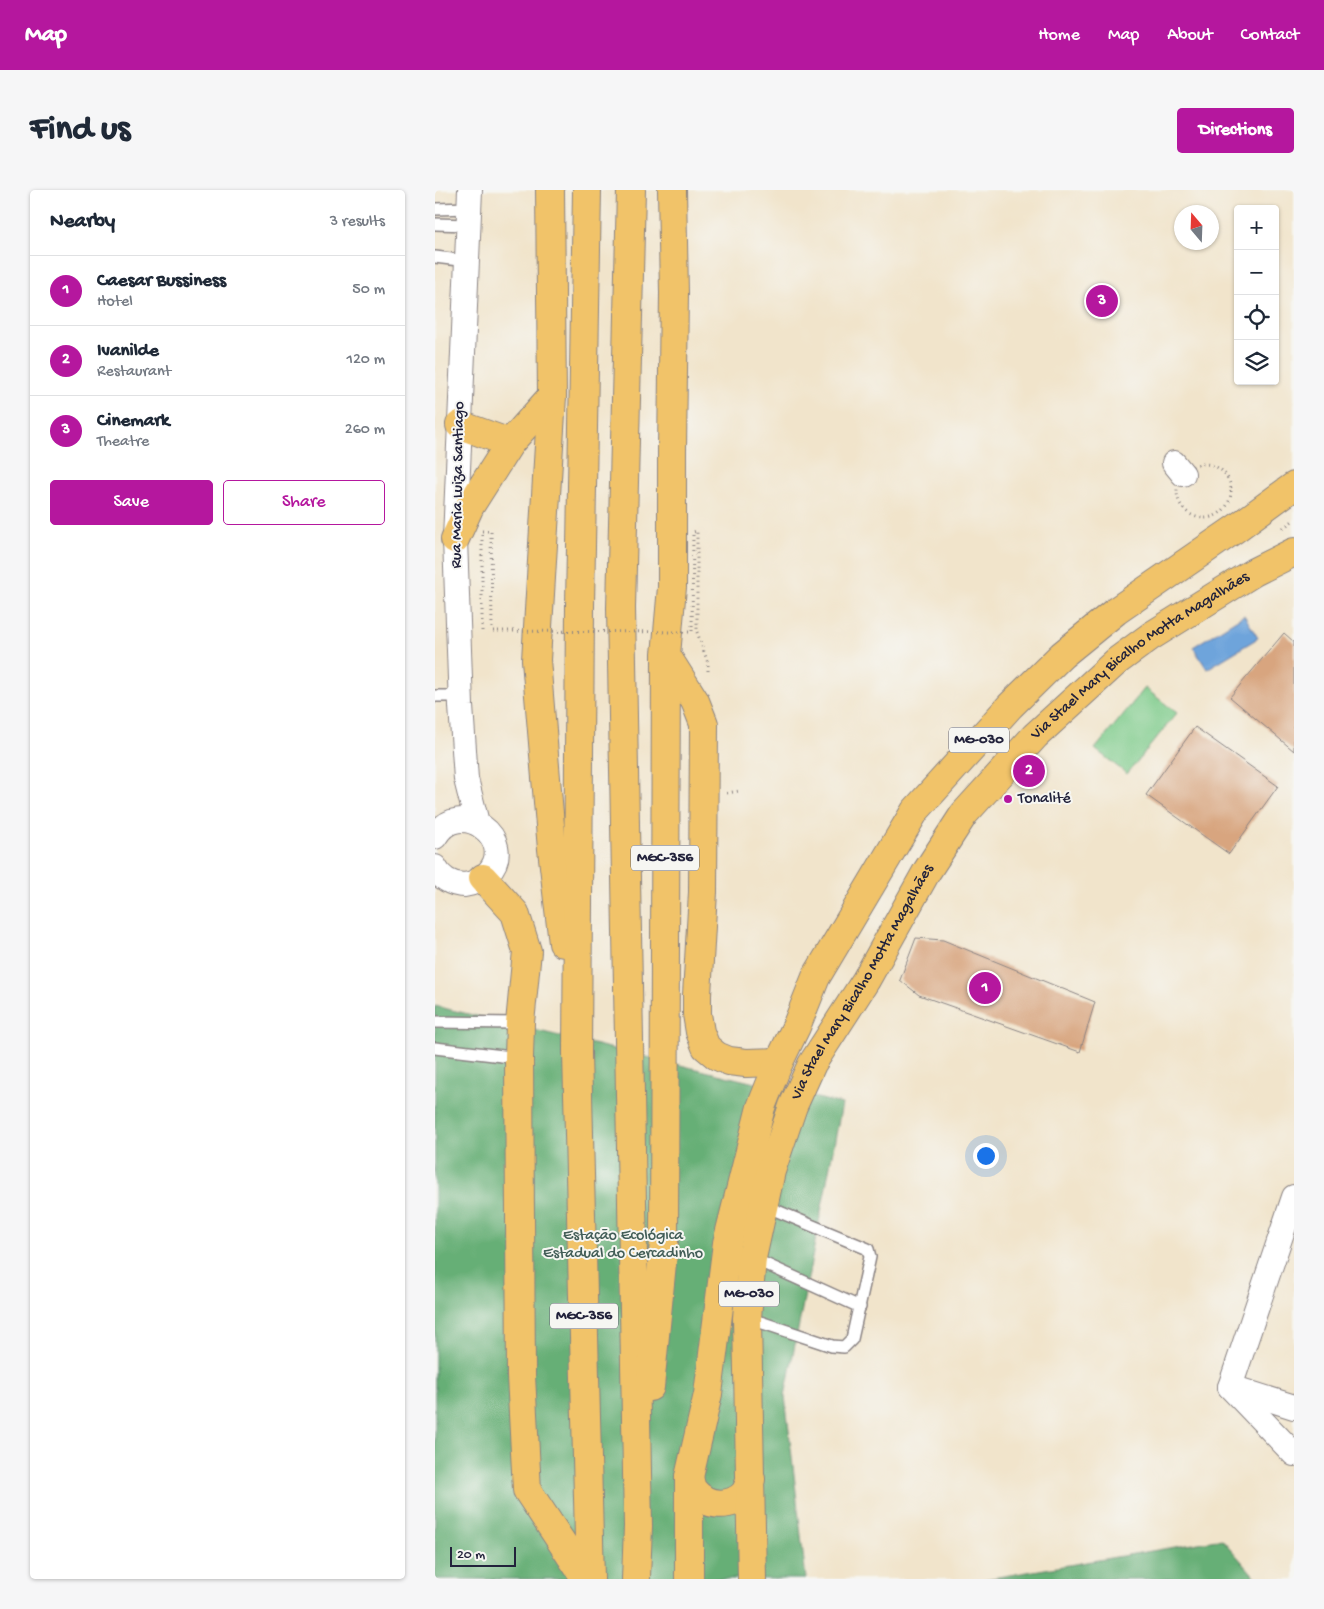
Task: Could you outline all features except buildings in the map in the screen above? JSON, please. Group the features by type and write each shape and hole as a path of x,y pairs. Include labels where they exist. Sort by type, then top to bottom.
{"highway":[{"name":"MGC-356","path":"550,190 552,396 536,660 552,849 577,1053"},
{"name":"MGC-356","path":"587,190 579,606 577,1053 590,1579"},
{"name":"MGC-356","path":"631,190 621,608 638,1526"},
{"name":"MGC-356","path":"636,1579 638,1526 664,1242 666,655 672,587 671,450 674,292 672,190"},
{"path":"455,539 470,506 510,443 552,396"},
{"path":"460,425 510,443"},
{"name":"Via Stael Mary Bicalho Motta Magalhães","path":"689,1579 689,1477 708,1394 727,1243 761,1107 816,977 915,811 1010,706 1062,654 1116,611 1294,486"},
{"name":"Via Stael Mary Bicalho Motta Magalhães","path":"752,1579 747,1318 752,1258 771,1171 787,1125 812,1064 865,980 927,872 964,814 1035,736 1117,661 1159,631 1254,572 1291,557"},
{"path":"666,655 695,702 704,724 703,892 697,994 697,1014 700,1032 706,1047 717,1056 746,1063 779,1062"},
{"path":"483,878 515,912 527,952 519,1023 521,1376 527,1490 586,1579"},
{"path":"689,1477 693,1491 704,1500 718,1505 733,1502 745,1493 751,1479"}],"street":[{"name":"Rua Maria Luiza Santiago","path":"466,822 466,780 455,539 470,208"},
{"path":"435,837 446,825 466,822 486,829 493,838 496,848 491,870 474,883 453,883 444,878 435,868"},
{"path":"1230,1387 1294,1197"},
{"path":"1230,1387 1294,1407"},
{"path":"1230,1387 1294,1454"}],"lane":[{"path":"435,209 470,208"},
{"path":"435,224 470,208"},
{"path":"435,257 467,261"},
{"path":"435,696 461,696"},
{"path":"435,1022 519,1023"},
{"path":"435,1048 519,1058"},
{"path":"747,1318 832,1346 844,1347 852,1339 870,1257 868,1250 763,1205"},
{"path":"752,1258 859,1307"}],"path":[{"path":"1198,464 1207,464 1222,470 1228,477 1231,485 1229,502 1224,509 1217,514 1201,517 1186,510 1178,497 1179,468 1190,468 1198,464"},
{"path":"482,632 482,532 491,531 492,631 692,632 693,532 697,531 697,632"}],"green space":[{"path":"1145,688 1177,713 1127,774 1095,749"},
{"name":"Estação Ecológica Estadual do Cercadinho","path":"435,1006 842,1104 785,1396 806,1579 435,1579"},
{"path":"1222,1539 1257,1579 986,1579"}],"water":[{"path":"1244,615 1258,638 1207,669 1193,647"}],"place":[{"name":"Cinemark","path":"1102,301"},
{"name":"Ivanilde","path":"1029,771"},
{"name":"Tonalité","path":"1008,799"},
{"name":"Caesar Bussiness","path":"985,988"}]}
